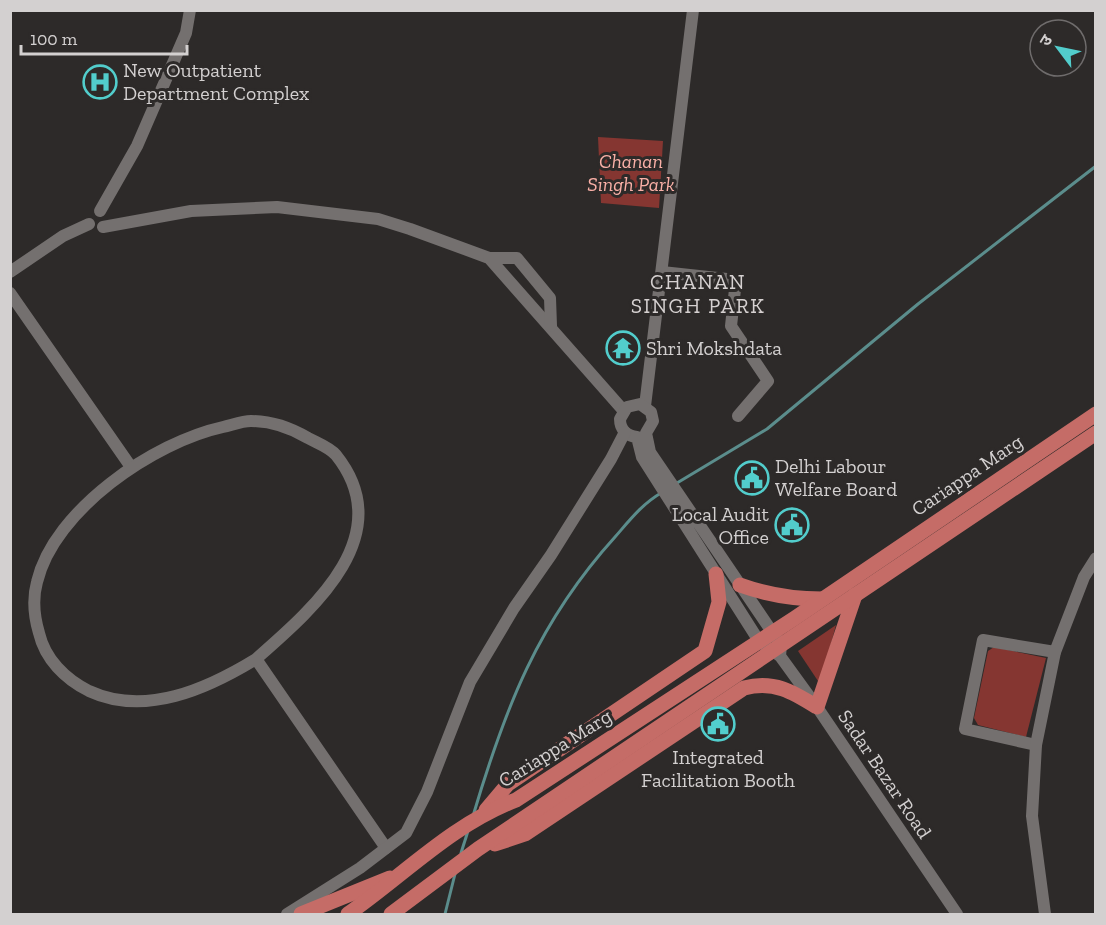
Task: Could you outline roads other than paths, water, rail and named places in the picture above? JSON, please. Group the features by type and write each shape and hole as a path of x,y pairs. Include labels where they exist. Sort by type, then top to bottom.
{"main road":[{"name":"Cariappa Marg","path":"776,646 822,599 1095,414"},
{"name":"Cariappa Marg","path":"393,913 478,849 1095,433"},
{"path":"981,491 990,504"},
{"path":"484,812 508,784 705,651 719,602 716,574"},
{"path":"740,585 780,597 822,599"},
{"path":"478,849 525,834 744,688 763,684 781,687 817,707 855,595"},
{"name":"Cariappa Marg","path":"348,915 402,874 425,852 484,812 516,800 759,641 776,646"},
{"path":"301,915 402,874"}],"street":[{"path":"100,211 137,146 186,33 190,10"},
{"path":"645,406 693,10"},
{"path":"103,226 191,211 277,207 378,219 489,258 517,258 550,298 551,326"},
{"path":"10,272 63,236 89,224"},
{"path":"489,258 623,410"},
{"path":"662,272 736,280 731,326 768,381 738,416"},
{"path":"10,292 131,467"},
{"path":"623,410 636,404 645,406 651,412 653,421 642,435 642,457 653,464 679,504 716,574 759,641"},
{"path":"623,410 620,424 625,432 642,435"},
{"path":"250,421 290,428 333,452 351,475 358,504 357,532 347,559 312,610 256,658 226,677 188,693 143,701 121,701 97,695 77,686 51,662 40,639 33,610 36,583 45,559 76,516 131,467 148,456 201,432 250,421"},
{"path":"286,915 406,833 427,792 470,682 514,608 611,459 625,432"},
{"name":"Sadar Bazar Road","path":"679,504 740,585 776,646 957,915"},
{"path":"1045,915 1032,816 1036,745 1054,652 1084,578 1095,558"},
{"path":"1036,745 965,729 983,639 1054,652"},
{"path":"256,658 386,848"}],"waterway":[{"path":"677,483 767,429 918,304 1096,166"},
{"path":"473,816 512,703 545,634 588,569 636,513 661,493"},
{"path":"461,853 468,831"},
{"path":"445,914 455,874"}],"place":[{"name":"New Outpatient Department Complex","path":"100,82"},
{"name":"Shri Mokshdata","path":"623,348"},
{"name":"Delhi Labour Welfare Board","path":"752,478"},
{"name":"Local Audit Office","path":"792,525"},
{"name":"Integrated Facilitation Booth","path":"718,724"}],"district":[{"name":"CHANAN SINGH PARK","path":"698,293"}],"park label":[{"name":"Chanan Singh Park","path":"631,172"}]}
